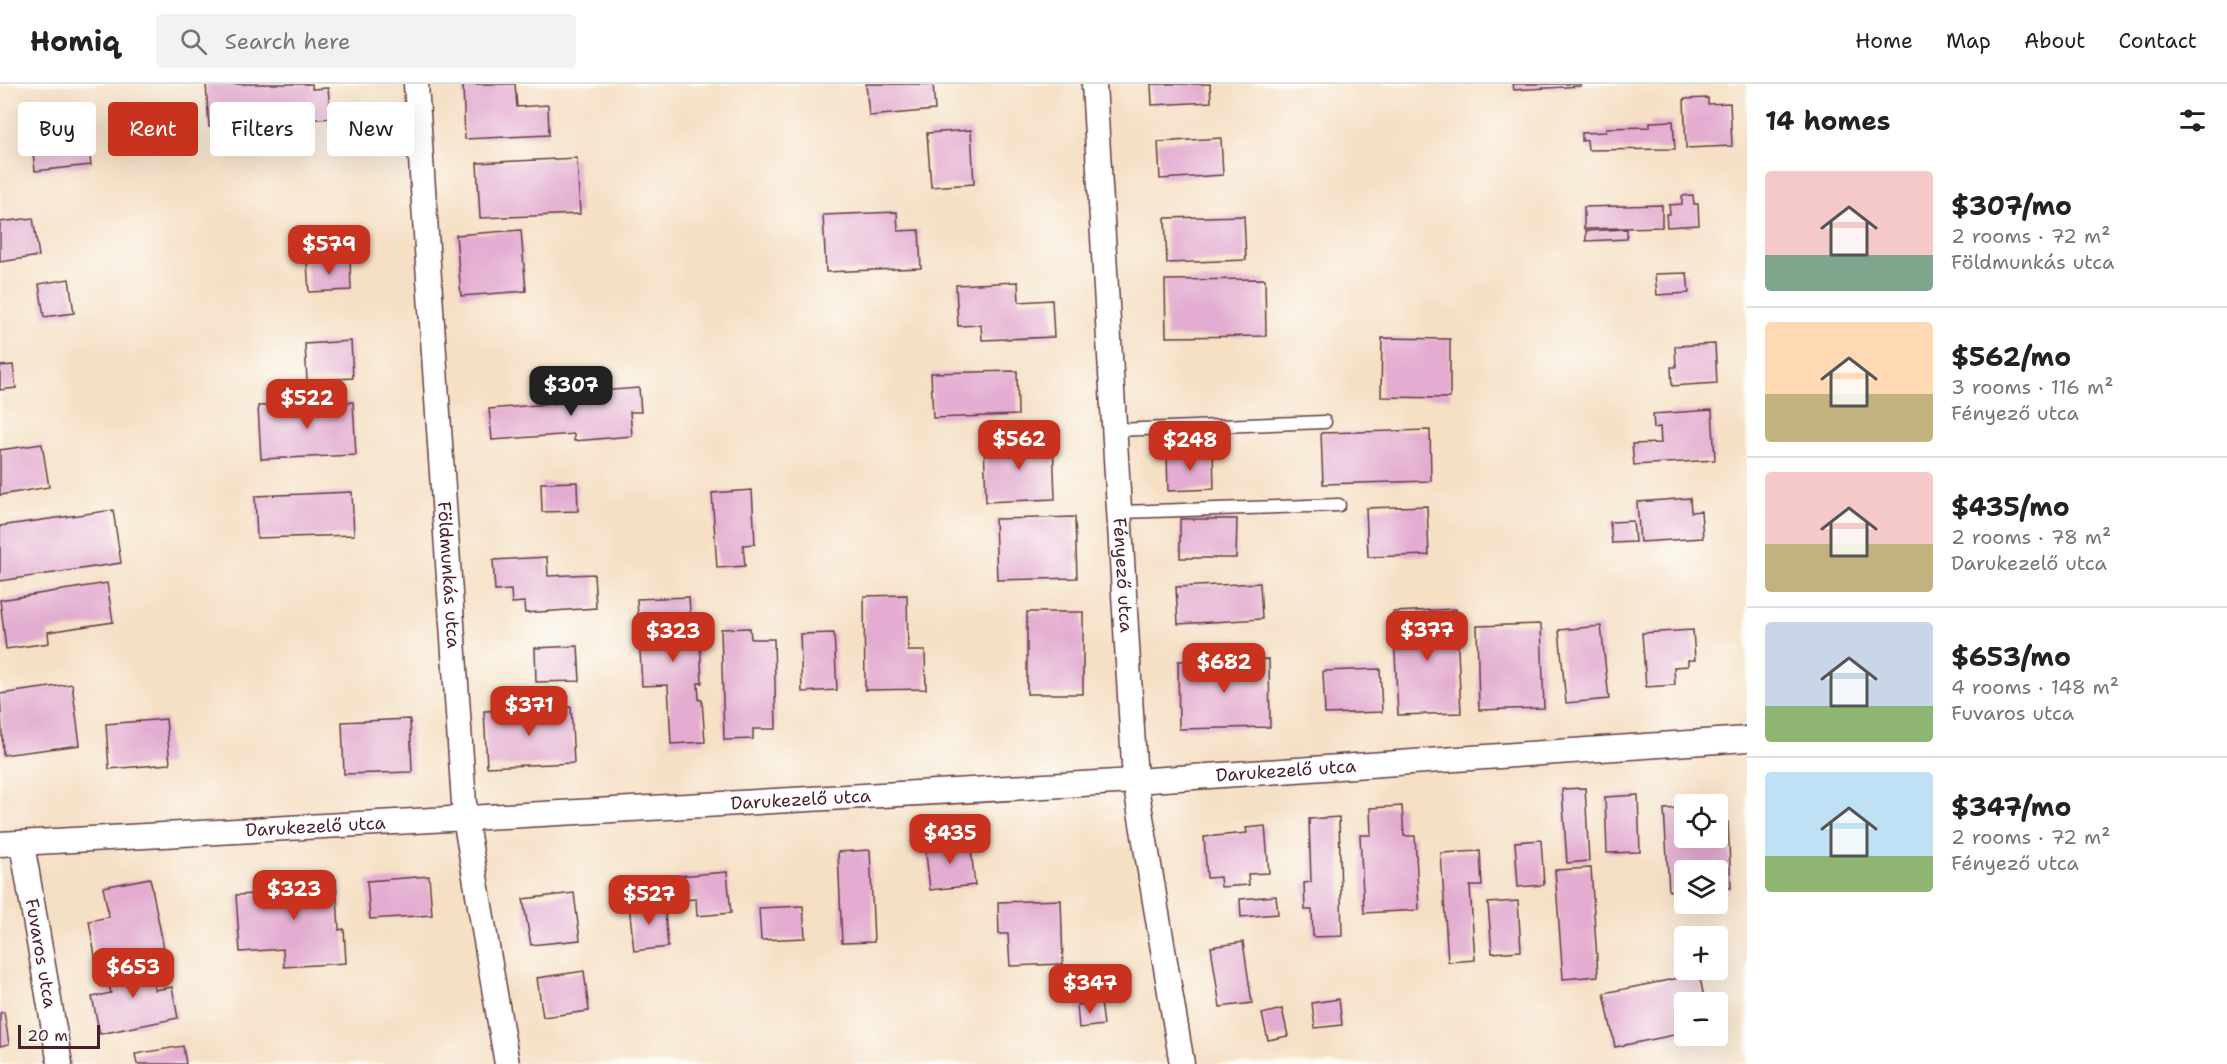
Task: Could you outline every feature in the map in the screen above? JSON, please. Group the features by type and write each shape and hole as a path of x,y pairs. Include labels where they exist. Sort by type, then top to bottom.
{"street":[{"name":"Földmunkás utca","path":"416,84 465,818 507,1064"},
{"name":"Fényező utca","path":"1094,84 1135,781 1182,1064"},
{"name":"Darukezelő utca","path":"11,844 1135,781 1747,739"},
{"name":"Fuvaros utca","path":"11,844 60,1064"}],"lane":[{"path":"1115,430 1325,422"},
{"path":"1120,512 1339,504"}],"building":[{"path":"206,84 312,84 312,89 328,88 329,102 327,102 327,118 315,119 315,102 210,102 209,127"},
{"path":"463,84 515,84 517,107 548,105 549,135 465,139"},
{"path":"866,84 933,84 935,110 869,116"},
{"path":"1151,84 1210,84 1211,102 1152,105"},
{"path":"1513,84 1581,84 1581,86 1514,90"},
{"path":"1708,98 1708,104 1730,103 1732,146 1686,148 1684,99"},
{"path":"1673,121 1675,149 1588,150 1587,140 1582,141 1582,133 1606,132 1606,128 1650,127 1650,122"},
{"path":"971,130 974,184 931,187 927,133"},
{"path":"1221,138 1223,175 1160,179 1158,142"},
{"path":"33,156 90,156 91,165 35,171"},
{"path":"577,158 580,214 480,218 477,163"},
{"path":"1693,195 1694,204 1698,204 1699,225 1667,227 1666,214 1670,214 1669,205 1682,204 1682,196"},
{"path":"1662,205 1662,227 1584,229 1584,207"},
{"path":"897,212 898,231 919,230 921,268 826,272 823,215"},
{"path":"1244,216 1246,260 1167,263 1165,218"},
{"path":"33,218 39,256 0,262 0,222"},
{"path":"1627,229 1627,239 1586,241 1586,231"},
{"path":"521,230 526,291 461,296 456,235"},
{"path":"350,260 351,290 309,292 307,262"},
{"path":"1687,273 1689,293 1657,295 1655,274"},
{"path":"69,279 74,313 44,317 39,284"},
{"path":"1265,279 1266,336 1166,337 1165,280"},
{"path":"1018,282 1019,302 1052,300 1054,337 982,340 981,325 958,326 956,285"},
{"path":"1382,338 1450,339 1450,398 1381,397"},
{"path":"351,341 353,378 307,381 305,344"},
{"path":"1715,344 1717,383 1672,386 1671,367 1676,367 1675,346"},
{"path":"13,365 16,388 0,390 0,366"},
{"path":"1017,371 1018,415 933,418 931,373"},
{"path":"639,388 641,412 630,412 632,436 574,441 574,434 492,440 489,409 571,402 571,393"},
{"path":"353,402 356,455 261,459 258,406"},
{"path":"1712,410 1715,460 1634,465 1632,444 1661,443 1660,427 1654,428 1653,414"},
{"path":"1430,430 1431,481 1323,484 1321,433"},
{"path":"1053,440 1055,499 986,502 984,442"},
{"path":"42,444 49,487 0,495 0,450"},
{"path":"1213,452 1214,489 1168,491 1167,454"},
{"path":"577,482 578,511 542,512 541,483"},
{"path":"752,490 755,544 743,545 745,566 717,568 712,493"},
{"path":"352,492 354,535 257,538 255,496"},
{"path":"1690,498 1691,512 1701,511 1703,538 1640,542 1637,502"},
{"path":"1427,506 1429,555 1368,557 1366,508"},
{"path":"113,510 121,563 0,581 0,526"},
{"path":"1075,517 1077,578 997,580 995,519"},
{"path":"1180,519 1237,519 1236,558 1180,558"},
{"path":"1633,521 1635,542 1612,543 1610,522"},
{"path":"547,557 548,576 594,574 596,608 525,613 524,602 512,603 511,590 495,591 493,560"},
{"path":"107,583 113,622 48,632 49,643 6,649 0,600"},
{"path":"1260,583 1262,619 1178,624 1176,587"},
{"path":"907,595 908,651 925,651 926,689 865,690 864,596"},
{"path":"689,597 692,639 700,638 702,683 698,683 699,700 702,700 705,742 671,744 668,685 642,686 637,599"},
{"path":"1456,609 1461,713 1398,715 1393,612"},
{"path":"1027,612 1083,612 1083,694 1027,694"},
{"path":"1541,624 1544,708 1479,710 1477,626"},
{"path":"1601,626 1609,699 1566,703 1559,630"},
{"path":"750,628 751,639 774,639 776,729 753,729 753,739 724,740 721,629"},
{"path":"1693,630 1695,660 1688,660 1688,666 1674,667 1675,685 1646,687 1642,633"},
{"path":"834,633 837,690 802,692 800,634"},
{"path":"578,646 580,681 536,682 535,648"},
{"path":"1269,659 1270,727 1179,729 1178,661"},
{"path":"1380,669 1382,712 1325,714 1323,671"},
{"path":"72,684 80,745 3,755 0,694"},
{"path":"571,707 574,763 487,767 484,711"},
{"path":"166,719 170,764 109,769 106,724"},
{"path":"410,719 412,772 344,774 342,722"},
{"path":"1585,788 1589,861 1567,863 1562,789"},
{"path":"1638,795 1640,852 1607,853 1605,797"},
{"path":"1402,806 1404,836 1415,836 1419,910 1364,913 1360,835 1371,835 1370,808"},
{"path":"1674,808 1674,848 1728,848 1728,822 1731,888 1728,888 1728,860 1674,860 1674,891 1669,891 1664,809"},
{"path":"1339,817 1342,936 1313,937 1312,910 1305,910 1304,883 1311,882 1309,819"},
{"path":"1265,826 1269,873 1248,874 1249,885 1221,887 1220,877 1207,878 1204,837 1247,833 1246,828"},
{"path":"970,840 975,885 930,890 925,844"},
{"path":"1541,840 1544,885 1518,887 1515,842"},
{"path":"870,850 874,942 842,943 838,852"},
{"path":"1480,851 1482,886 1470,886 1475,960 1448,962 1441,853"},
{"path":"1591,868 1598,976 1563,979 1555,870"},
{"path":"321,871 322,880 336,879 339,930 344,929 346,963 284,967 283,949 240,952 236,895 279,893 277,874"},
{"path":"727,872 731,913 697,916 696,899 680,900 678,876"},
{"path":"429,876 432,915 370,919 367,881"},
{"path":"150,878 164,949 96,962 89,921 109,917 103,887"},
{"path":"574,893 580,940 531,945 523,899"},
{"path":"1276,896 1278,914 1241,917 1240,899"},
{"path":"1061,900 1063,964 1010,966 1008,934 999,934 998,902"},
{"path":"1518,901 1521,951 1492,953 1488,903"},
{"path":"664,902 668,947 634,951 629,904"},
{"path":"803,906 805,938 761,940 759,908"},
{"path":"1243,942 1252,1003 1220,1007 1211,947"},
{"path":"148,958 155,990 172,987 178,1018 100,1034 92,997 111,993 105,966"},
{"path":"584,971 589,1011 543,1017 537,978"},
{"path":"1674,979 1700,980 1703,992 1674,992 1674,1035 1615,1047 1604,993"},
{"path":"1339,999 1342,1025 1315,1028 1312,1003"},
{"path":"1101,1002 1104,1025 1079,1028 1077,1005"},
{"path":"1282,1009 1288,1036 1268,1040 1262,1014"},
{"path":"4,1012 9,1044 0,1046 0,1013"},
{"path":"183,1046 186,1064 137,1064 135,1054"}]}
